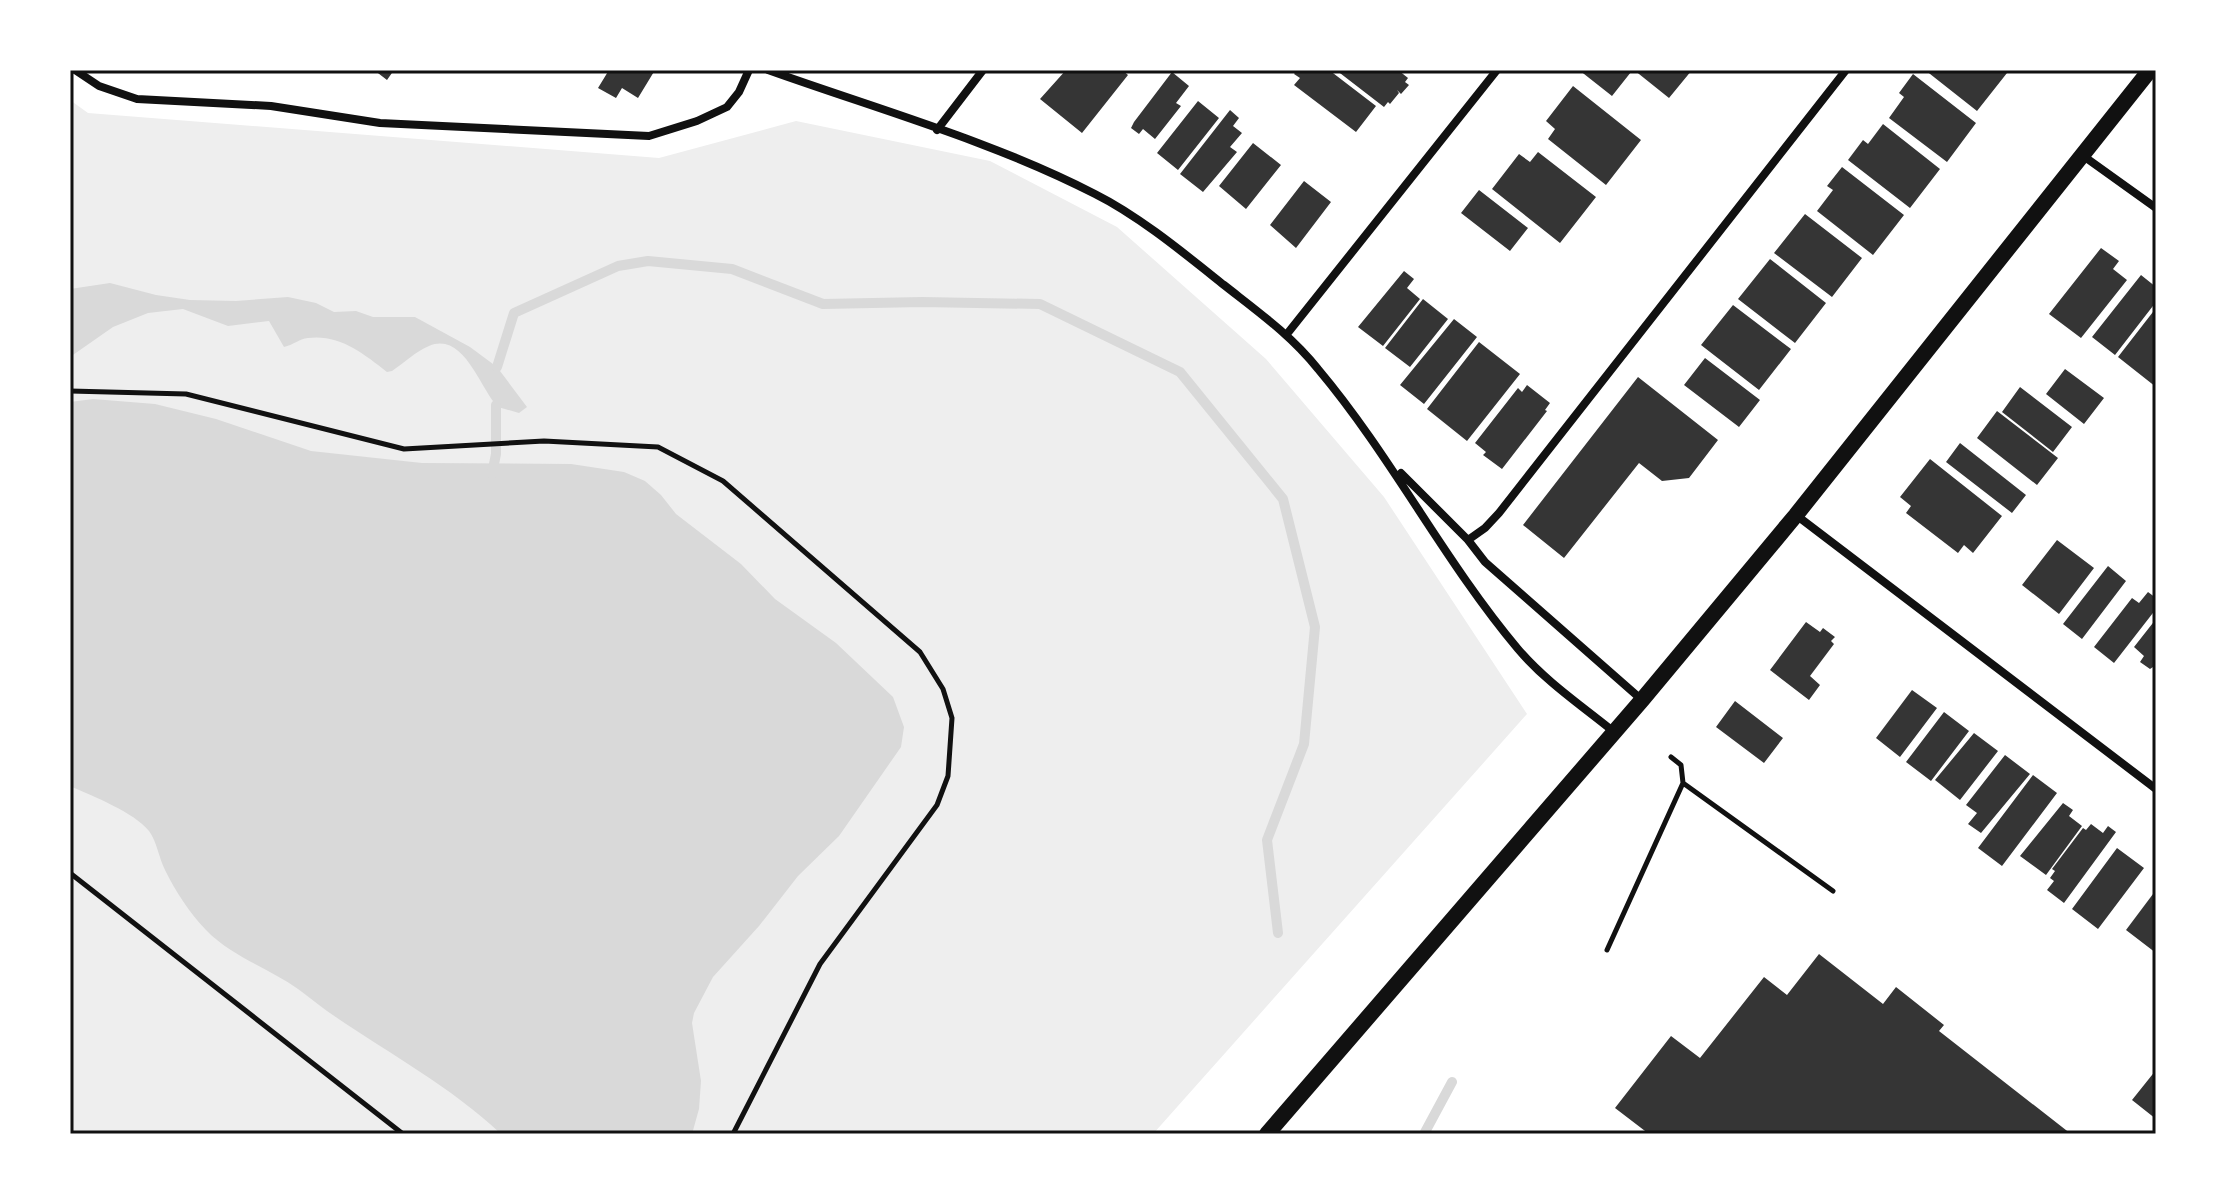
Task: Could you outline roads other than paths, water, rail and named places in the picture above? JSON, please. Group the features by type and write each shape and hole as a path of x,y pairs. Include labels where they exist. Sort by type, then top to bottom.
{"main road":[{"path":"1267,1134 1642,700 1796,515 2150,70"}],"street":[{"path":"75,70 99,86 137,99 271,106 380,123 649,136 697,121 727,107 739,92 749,70"},
{"path":"768,70 1011,156 1098,195 1173,245 1287,334 1389,460 1447,553 1520,650 1562,691 1614,732"},
{"path":"937,130 983,70"},
{"path":"1287,334 1497,70"},
{"path":"1468,540 1499,513 1846,70"},
{"path":"2082,154 2156,208"},
{"path":"1389,460 1496,572 1642,700"},
{"path":"1796,515 2156,789"}],"waterway":[{"path":"497,367 514,313 618,266 648,261 732,269 823,304 1040,304 1180,372 1283,499 1315,627 1304,744 1267,840 1278,933"},
{"path":"492,474 496,454 496,405"},
{"path":"1424,1134 1452,1082"}]}
